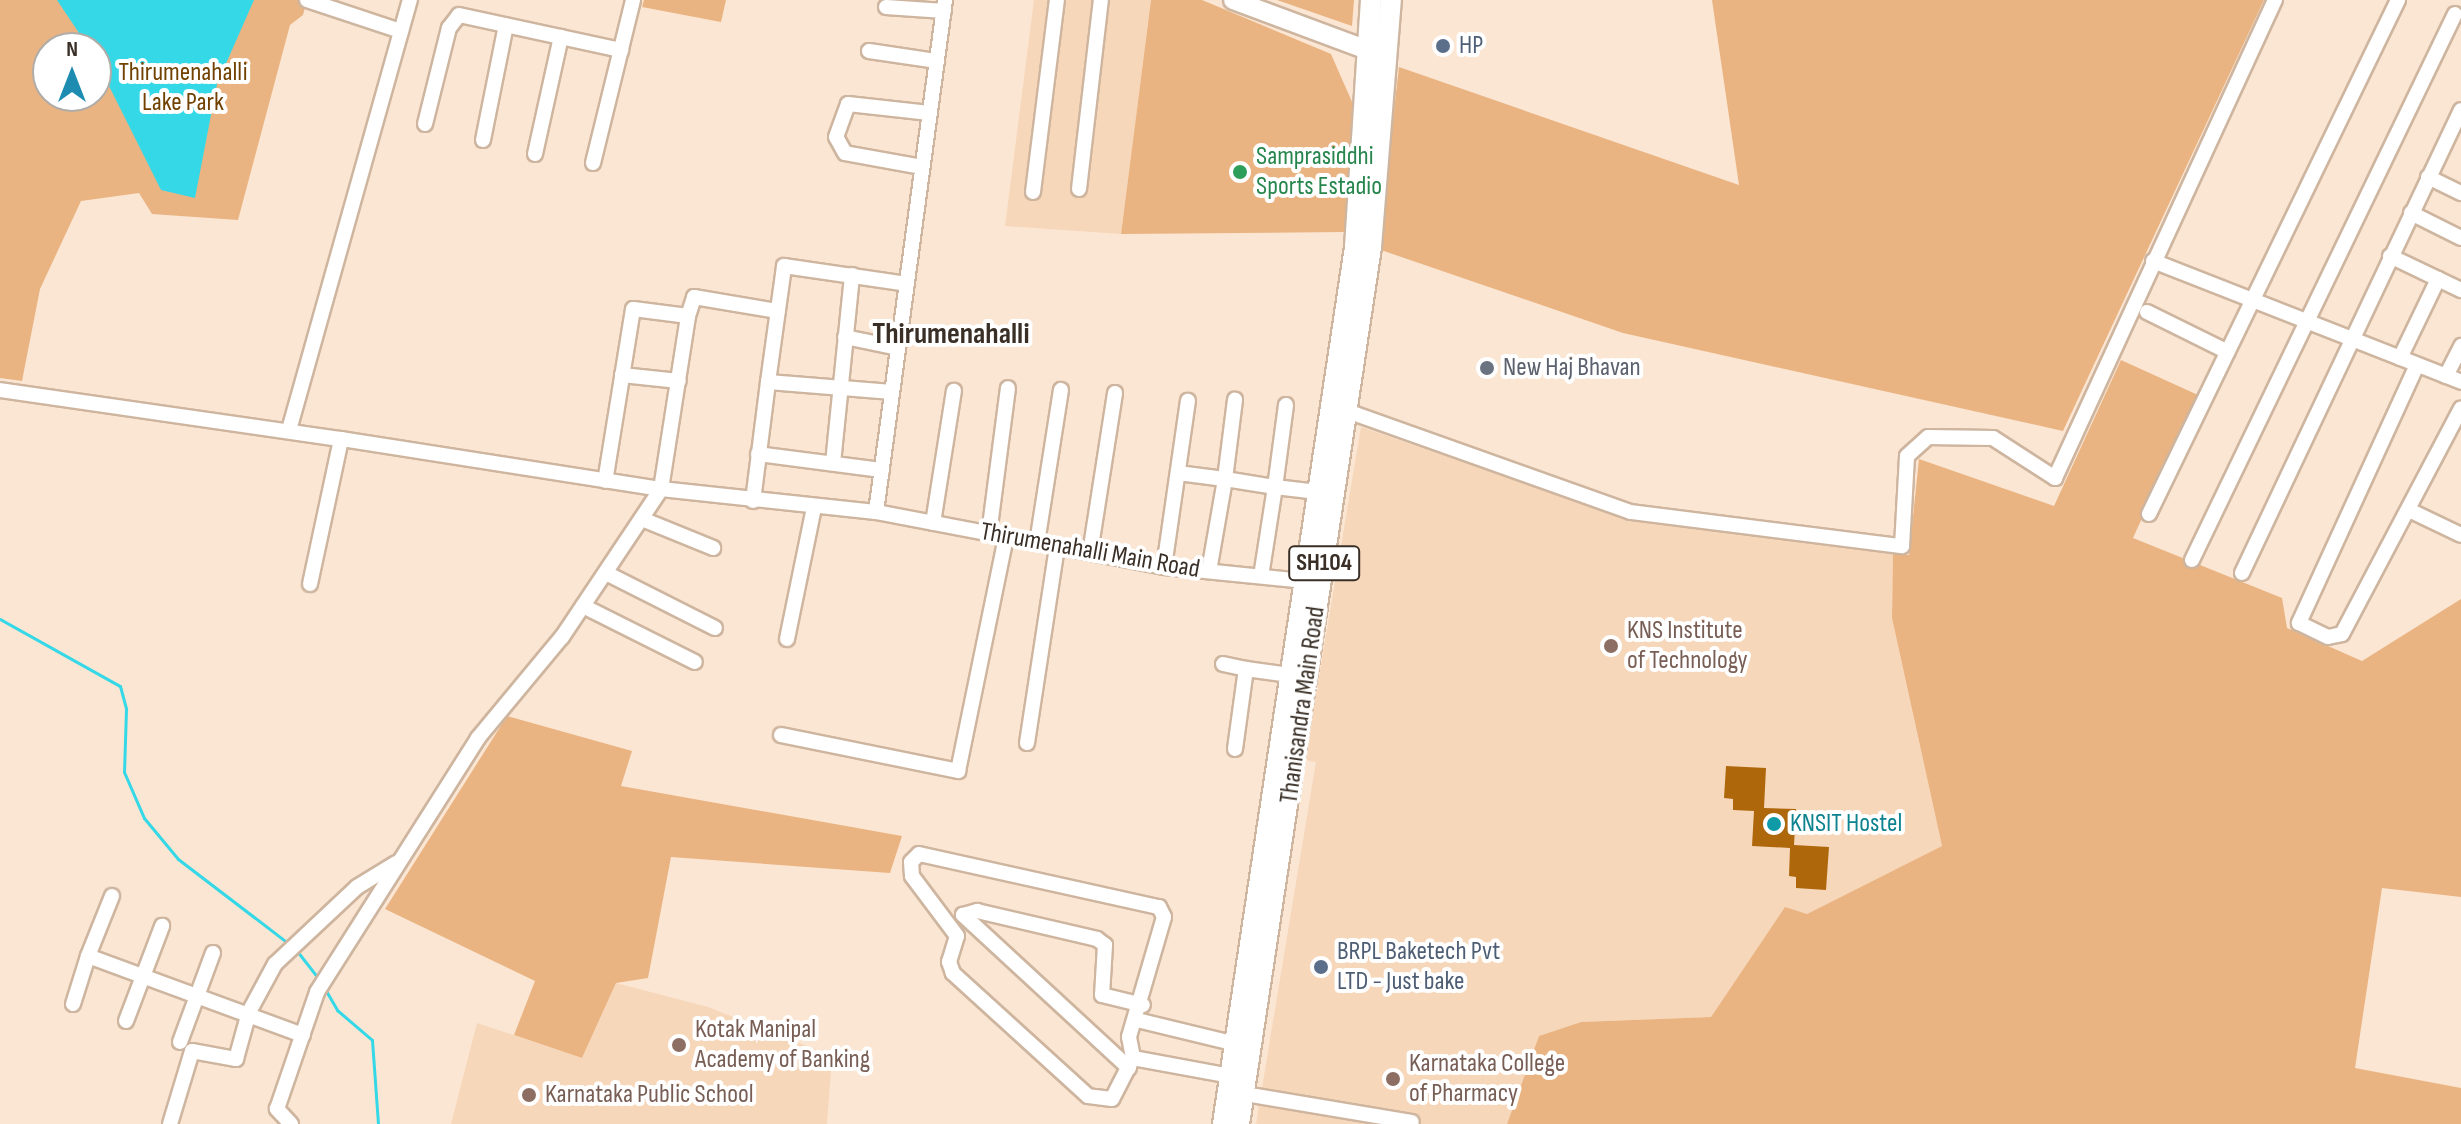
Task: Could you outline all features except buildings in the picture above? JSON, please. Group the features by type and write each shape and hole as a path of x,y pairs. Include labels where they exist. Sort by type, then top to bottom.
{"main road":[{"name":"Thanisandra Main Road","path":"1223,1124 1290,675 1313,582 1347,411 1371,247 1378,54 1371,0"},
{"name":"Thanisandra Main Road","path":"1239,1124 1313,582 1318,492 1355,247 1378,54 1391,0"}],"street":[{"path":"307,0 401,31"},
{"path":"289,430 410,0"},
{"path":"593,163 633,0"},
{"path":"1033,192 1057,0"},
{"path":"1079,189 1101,0"},
{"path":"1233,0 1378,54"},
{"path":"1347,411 1631,512 1902,546 1907,456 1928,437 1993,438 2055,478 2275,0"},
{"path":"2149,514 2398,0"},
{"path":"876,512 944,6 886,7"},
{"path":"2192,560 2455,14"},
{"path":"425,124 452,19 466,15 621,50"},
{"path":"483,140 506,25"},
{"path":"535,154 561,37"},
{"path":"869,51 937,61"},
{"path":"922,167 845,153 836,137 848,104 930,113"},
{"path":"2242,573 2428,177 2455,138 2461,110"},
{"path":"2428,177 2461,193"},
{"path":"2411,213 2461,238"},
{"path":"2390,256 2461,290"},
{"path":"2153,261 2461,382"},
{"path":"753,501 784,266 907,284"},
{"path":"833,463 852,275"},
{"path":"2400,358 2438,279"},
{"path":"272,1124 322,984 478,738 583,606 661,489 688,316 694,297 778,311"},
{"path":"605,481 633,309 688,316"},
{"path":"2147,312 2228,352"},
{"path":"845,337 898,348"},
{"path":"2446,376 2461,346"},
{"path":"2417,365 2299,623 2328,637 2342,634 2411,511 2461,408"},
{"path":"622,375 679,381"},
{"path":"768,382 892,392"},
{"path":"989,534 1008,388"},
{"name":"Thirumenahalli Main Road","path":"0,390 289,430 661,489 876,512 1164,567 1313,582"},
{"path":"1037,543 1061,390"},
{"path":"933,523 954,391"},
{"path":"1090,553 1115,393"},
{"path":"1209,571 1235,400"},
{"path":"1164,567 1188,401"},
{"path":"1261,576 1286,405"},
{"path":"310,584 341,439"},
{"path":"758,454 882,470"},
{"path":"1178,473 1318,492"},
{"path":"787,639 814,507"},
{"path":"2411,511 2461,535"},
{"path":"642,519 713,548"},
{"path":"781,735 958,771 1006,537"},
{"path":"1027,743 1057,547"},
{"path":"606,573 715,628"},
{"path":"583,606 695,662"},
{"path":"1223,664 1290,675"},
{"path":"1235,749 1246,669"},
{"path":"919,854 934,854 1159,907 1164,917 1137,1020 1129,1037 1131,1063 1112,1099 1098,1101 953,973 949,962 957,936 912,876 911,862 919,854"},
{"path":"170,1124 192,1051 236,1059 249,1012 292,946 357,887 401,859"},
{"path":"73,1004 112,896"},
{"path":"1143,1005 1102,995 1105,945 1097,939 977,911 963,915 1131,1063 1231,1076"},
{"path":"126,1021 162,926"},
{"path":"180,1042 213,953"},
{"path":"88,956 249,1012 303,1035"},
{"path":"1137,1020 1236,1044"},
{"path":"1245,1094 1412,1122"},
{"path":"277,1109 291,1124"}],"shaded area":[{"path":"1034,0 1151,0 1121,234 1005,226"},
{"name":"KNS Institute of Technology","path":"1361,427 1631,520 1893,554 1892,618 1942,846 1807,914 1785,908 1711,1017 1581,1022 1539,1036 1507,1124 1256,1124 1316,762 1305,760"},
{"path":"616,983 708,1007 832,1056 827,1124 451,1124 477,1023 582,1058"}],"green space":[{"name":"Thirumenahalli Lake Park","path":"0,0 307,0 303,15 290,25 238,220 152,214 139,193 81,201 40,289 22,381 0,378"},
{"path":"644,0 726,0 721,22 642,7"},
{"name":"Samprasiddhi Sports Estadio","path":"1151,0 1202,0 1331,54 1356,111 1346,232 1121,234"},
{"path":"1277,0 1354,0 1352,26"},
{"path":"1712,0 2264,0 2063,431 1623,333 1378,249 1399,67 1739,185"},
{"path":"2121,360 2198,395 2133,538 2282,598 2287,628 2362,661 2461,599 2461,897 2382,888 2355,1068 2461,1088 2461,1124 1507,1124 1539,1036 1581,1022 1711,1017 1785,907 1807,914 1942,846 1892,618 1893,554 1909,555 1919,459 2054,506"},
{"path":"507,716 632,751 621,786 902,836 890,873 671,857 648,978 616,983 582,1058 514,1035 535,981 385,909"}],"water":[{"path":"57,0 254,0 217,84 195,198 161,190 112,92 112,32 78,32"}],"waterway":[{"path":"0,619 120,686 126,709 124,772 144,818 178,859 288,943"},
{"path":"297,951 319,979"},
{"path":"325,989 337,1010 372,1040 378,1124"}],"place":[{"name":"HP","path":"1443,46"},
{"name":"Samprasiddhi Sports Estadio","path":"1240,172"},
{"name":"New Haj Bhavan","path":"1487,368"},
{"name":"KNS Institute of Technology","path":"1611,646"},
{"name":"KNSIT Hostel","path":"1774,824"},
{"name":"BRPL Baketech Pvt LTD - Just bake","path":"1321,967"},
{"name":"Kotak Manipal Academy of Banking","path":"679,1045"},
{"name":"Karnataka College of Pharmacy","path":"1393,1079"},
{"name":"Karnataka Public School","path":"529,1095"}],"district":[{"name":"Thirumenahalli","path":"951,334"}]}
